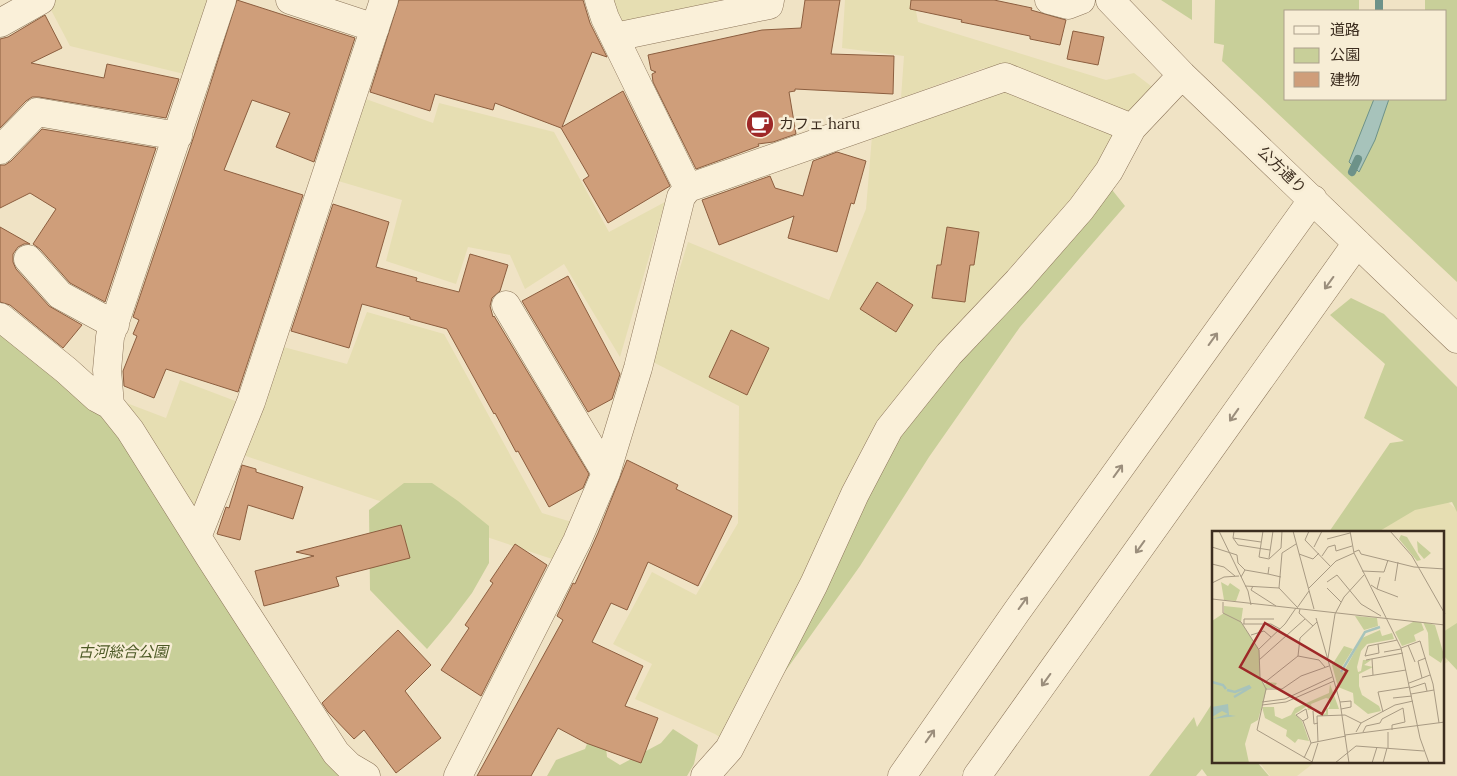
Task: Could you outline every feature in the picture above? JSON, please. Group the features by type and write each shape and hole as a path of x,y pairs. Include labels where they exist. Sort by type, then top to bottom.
{"street":[{"path":"0,23 39,3 41,0"},
{"path":"110,405 107,370 110,337 222,0"},
{"path":"290,0 375,28"},
{"path":"197,537 251,402 384,0"},
{"path":"599,0 615,38 688,188"},
{"path":"615,38 769,5 770,0"},
{"path":"1049,0 1068,5 1081,0"},
{"name":"公方通り","path":"1110,0 1182,74 1457,339"},
{"path":"705,776 729,748 814,584 855,494 889,429 949,354 1081,209 1109,171 1132,128 1182,74"},
{"path":"458,776 577,541 606,472 638,368 681,197 688,188 1005,77 1132,128"},
{"path":"0,150 37,112 178,136"},
{"path":"902,776 1028,596 1313,199"},
{"path":"977,776 1357,243"},
{"path":"28,259 60,295 115,325"},
{"path":"506,305 606,472"},
{"path":"0,317 66,370 97,398 110,405 130,430 336,753 349,766 366,776"}],"shaded area":[{"path":"54,0 214,0 184,74 70,46 49,6"},
{"path":"613,0 720,0 621,25"},
{"path":"845,0 914,0 918,22 1106,80 1134,73 1159,92 1130,121 984,68 901,98 904,56 842,48"},
{"path":"1007,88 1117,135 725,741 715,734 635,699 652,664 613,644 652,572 696,595 738,523 739,406 651,361 688,242 829,300 866,209 872,136"},
{"path":"363,98 433,123 439,103 554,132 609,232 665,202 620,357 564,264 525,289 510,255 468,247 456,284 386,261 402,200 335,180"},
{"path":"367,312 444,334 542,513 575,523 558,561 240,454 276,345 347,364"},
{"path":"180,380 238,402 195,518 116,399 166,418"},
{"path":"1440,495 1457,510 1457,655 1444,664 1444,531 1368,531"},
{"path":"1261,764 1312,764 1297,776 1270,776"}],"green space":[{"path":"1161,0 1192,0 1192,20"},
{"path":"1215,0 1359,0 1359,10 1284,10 1284,100 1447,100 1447,10 1425,10 1425,0 1457,0 1457,282 1222,61 1224,45 1214,43"},
{"path":"1109,186 1125,206 1020,327 929,457 860,566 767,697 893,436"},
{"path":"1351,298 1384,314 1457,387 1457,512 1452,502 1415,510 1380,531 1330,531 1390,443 1404,441 1364,418 1385,364 1330,315"},
{"name":"古河総合公園","path":"0,323 97,398 366,776 0,776"},
{"path":"404,483 432,483 489,526 489,563 472,593 427,649 370,590 369,510"},
{"path":"1457,623 1457,670 1444,656 1444,631"},
{"path":"1212,704 1212,764 1259,764 1269,776 1207,776 1202,769 1196,776 1149,776 1194,717 1197,727"},
{"path":"673,729 698,745 694,764 687,776 547,776 556,760 585,749 592,731 605,738 607,757 620,765 661,743"}],"water":[{"path":"1374,100 1389,100 1375,140 1359,172 1349,162"}],"building":[{"path":"237,0 355,38 314,162 276,147 290,113 252,100 224,170 303,195 238,392 166,369 154,398 124,386 123,371 137,336 133,334 139,320 133,317 193,139"},
{"path":"399,0 583,0 590,23 607,57 592,52 562,127 623,91 670,186 608,223 583,180 589,176 561,128 495,103 493,110 435,94 430,111 370,92"},
{"path":"805,0 840,0 831,54 894,56 893,94 795,89 795,91 789,92 796,134 773,142 758,144 759,146 696,169 653,82 652,74 656,72 651,70 648,55 762,30 801,28"},
{"path":"911,0 994,0 1032,8 1031,10 1066,20 1060,45 1030,39 1030,36 910,9"},
{"path":"45,15 62,48 31,63 104,78 107,64 179,79 166,118 32,97 0,128 0,39 8,37"},
{"path":"1073,31 1104,37 1098,65 1067,59"},
{"path":"42,129 156,148 105,302 70,283 40,249 33,244 56,209 30,193 0,208 0,165 5,165 11,161"},
{"path":"837,152 866,161 854,204 851,203 837,252 788,238 794,216 719,245 702,200 770,176 775,188 803,196 813,161"},
{"path":"333,204 389,222 376,267 417,278 416,281 459,292 470,254 508,265 500,291 492,298 490,306 493,317 589,474 583,488 549,507 447,329 362,304 349,348 291,331"},
{"path":"0,227 30,244 18,247 13,254 13,262 16,269 49,306 82,325 63,348 10,305 0,302"},
{"path":"947,227 979,232 974,265 970,265 965,302 932,298 937,265 941,265"},
{"path":"568,276 620,374 612,399 588,412 522,301"},
{"path":"877,282 913,305 896,332 860,309"},
{"path":"731,330 769,348 747,395 709,377"},
{"path":"627,460 678,485 676,489 732,516 698,586 648,562 627,610 611,603 592,642 643,666 625,706 658,718 641,763 586,743 558,728 531,776 477,776 563,620 557,616 573,583 575,584 598,533"},
{"path":"242,465 256,469 256,472 303,487 293,519 248,505 240,540 217,534 226,507 229,508"},
{"path":"401,525 410,558 336,577 339,586 264,606 255,571 314,556 296,552"},
{"path":"515,544 547,565 481,696 441,670 469,628 465,625 493,583 490,581"},
{"path":"398,630 431,665 405,691 441,738 396,773 364,730 354,739 322,703"}],"waterway":[{"path":"1379,0 1379,10"},
{"path":"1352,172 1358,159"}],"place":[{"name":"カフェ haru","path":"760,124"}]}
